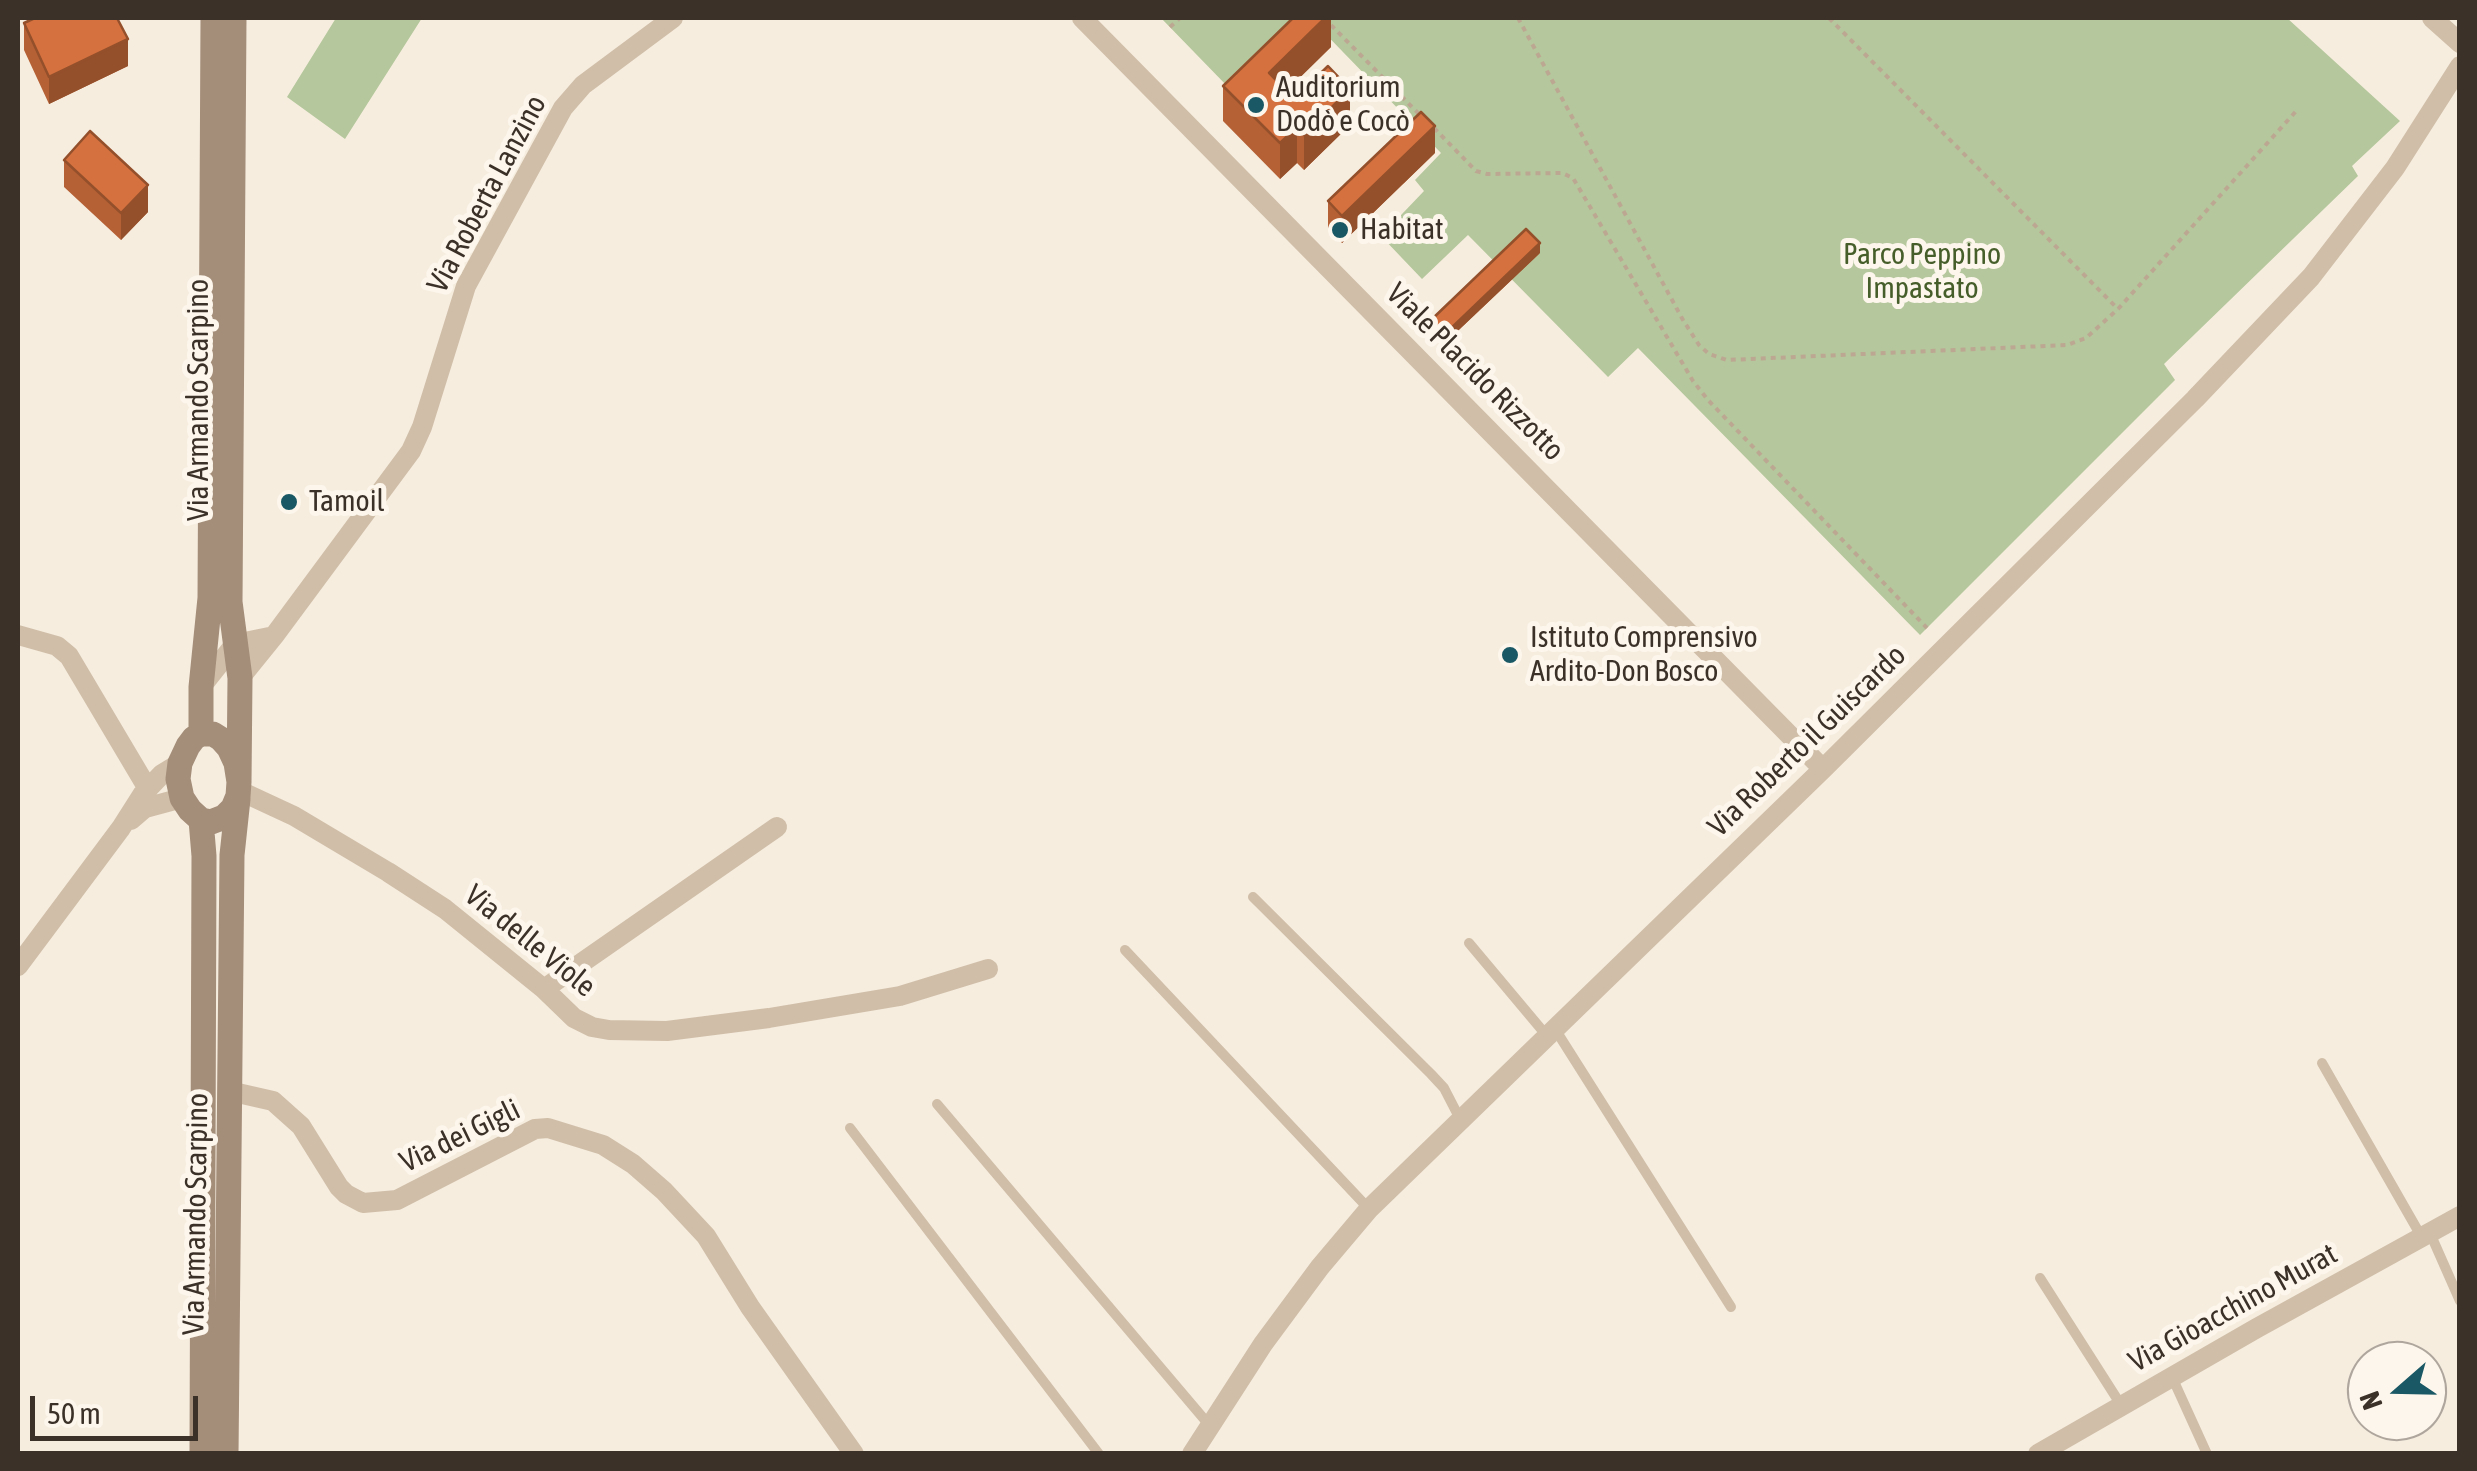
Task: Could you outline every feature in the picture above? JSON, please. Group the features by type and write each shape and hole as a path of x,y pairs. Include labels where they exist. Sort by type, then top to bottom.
{"street":[{"name":"Via Armando Scarpino","path":"201,734 201,688 210,598 213,18"},
{"name":"Via Armando Scarpino","path":"226,1454 232,855 238,790 240,678 230,602 234,18"},
{"name":"Via Roberta Lanzino","path":"240,678 411,452 466,286 564,108 583,85 674,18"},
{"name":"Viale Placido Rizzotto","path":"1082,18 1823,769"},
{"path":"2432,18 2460,44"},
{"name":"Via Roberto il Guiscardo","path":"1192,1454 1263,1344 1369,1209 1823,769 2195,399 2311,277 2395,168 2460,66"},
{"path":"18,635 57,646 70,656 148,789"},
{"path":"201,688 235,644 274,636"},
{"path":"212,734 229,748 236,763 238,790 233,808 224,817 210,822 190,810 178,780 180,763 194,738 212,734"},
{"path":"18,966 148,789 180,763"},
{"name":"Via delle Viole","path":"238,790 294,816 402,881 445,910 574,1018 592,1027 667,1031 770,1018 900,996 988,969"},
{"path":"121,828 145,808 182,798"},
{"name":"Via Armando Scarpino","path":"201,820 202,1454"},
{"path":"544,989 776,826"},
{"name":"Via dei Gigli","path":"229,1091 273,1101 301,1126 346,1194 363,1203 397,1200 534,1130 548,1128 603,1145 634,1164 664,1190 706,1236 750,1308 854,1454"},
{"name":"Via Gioacchino Murat","path":"2038,1454 2460,1216"}],"lane":[{"path":"1253,897 1432,1074 1460,1118"},
{"path":"1469,943 1551,1032 1731,1307"},
{"path":"1125,950 1369,1209"},
{"path":"2322,1063 2426,1234 2460,1301"},
{"path":"937,1104 1210,1426"},
{"path":"850,1128 1099,1454"},
{"path":"2040,1278 2121,1406"},
{"path":"2172,1376 2207,1454"}],"path":[{"path":"1170,28 1180,18"},
{"path":"1324,18 1420,115"},
{"path":"1518,18 1683,320 1699,345 1709,354 1727,360 2067,345 2086,338 2118,309 2298,109"},
{"path":"1829,18 2118,309"},
{"path":"1434,129 1476,171 1562,172 1573,178 1693,381 1927,628"}],"green space":[{"path":"336,18 422,18 345,139 287,97"},
{"path":"1161,18 1305,18 1229,88"},
{"name":"Parco Peppino Impastato","path":"1310,18 2287,18 2400,121 2352,166 2358,176 2164,364 2175,380 1920,635 1638,348 1608,377 1468,235 1422,279 1381,236 1424,191 1415,180 1441,153"}],"building":[{"path":"35,18 117,18 128,39 49,77 24,23"},
{"path":"1293,18 1325,18 1269,73 1294,99 1328,66 1350,89 1304,135 1297,127 1280,143 1223,86"},
{"path":"1421,112 1435,126 1342,216 1328,201"},
{"path":"90,131 148,185 121,213 64,160"},
{"path":"1526,229 1540,243 1444,335 1430,321"}],"place":[{"name":"Auditorium Dodò e Cocò","path":"1256,105"},
{"name":"Habitat","path":"1340,230"},
{"name":"Tamoil","path":"289,502"},
{"name":"Istituto Comprensivo Ardito-Don Bosco","path":"1510,655"}]}
